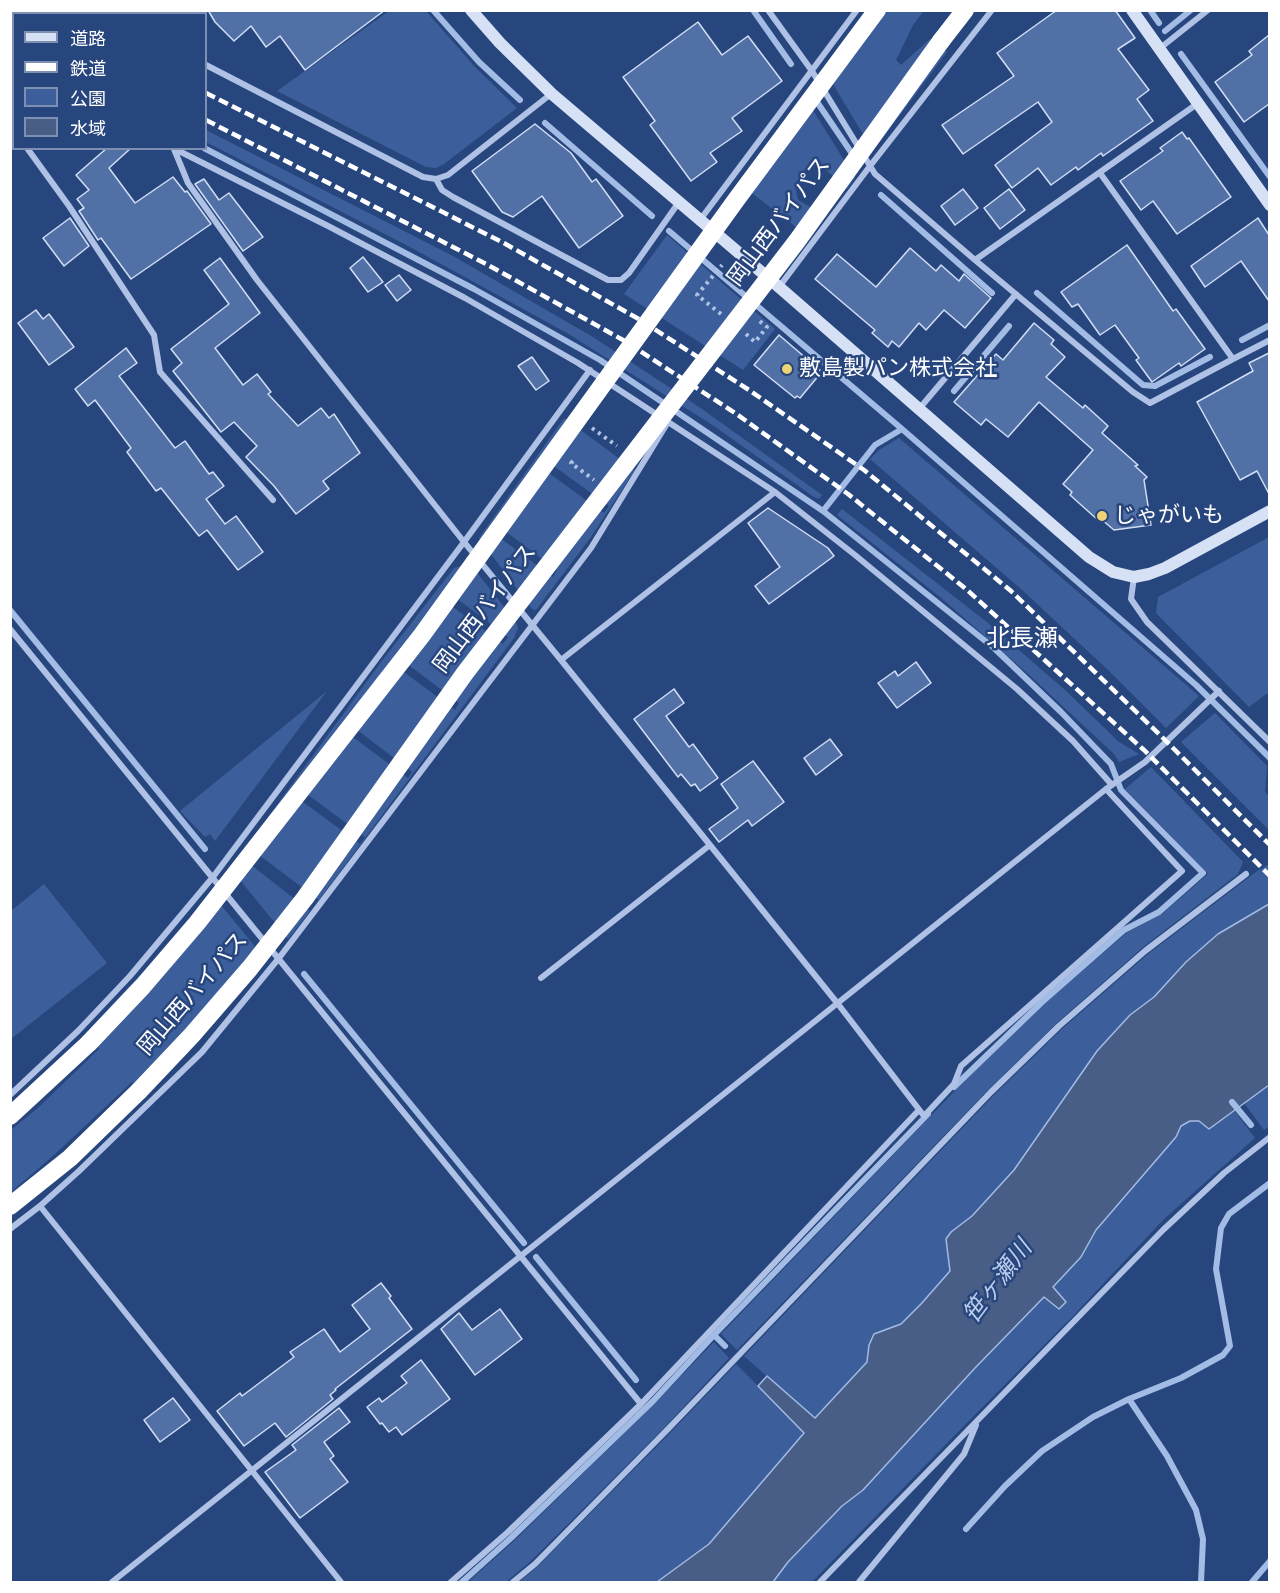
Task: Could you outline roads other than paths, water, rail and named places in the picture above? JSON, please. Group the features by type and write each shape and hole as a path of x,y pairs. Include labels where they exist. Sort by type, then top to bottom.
{"highway":[{"name":"岡山西バイパス","path":"10,1116 89,1042 143,986 197,922 422,635 729,209 877,10"},
{"name":"岡山西バイパス","path":"10,1206 70,1158 139,1091 192,1035 250,968 305,898 465,673 796,241 965,10"}],"street":[{"path":"100,10 108,12"},
{"path":"471,10 552,94 779,287 1089,557 1113,572 1134,577 1149,574 1165,568 1269,511"},
{"path":"768,10 812,71 875,174 1133,392 1150,403 1269,340"},
{"path":"699,220 857,10"},
{"path":"779,287 992,10"},
{"path":"1132,10 1269,205"},
{"path":"1160,49 1208,10"},
{"path":"207,66 423,177 436,179 448,175 552,94"},
{"path":"975,260 1197,104"},
{"path":"28,150 69,206 154,335 160,372 273,500"},
{"path":"173,150 188,183 257,280 464,542 838,1004 924,1116 954,1084 961,1066 1182,871 1073,741 1017,689 775,492 590,370 465,298 351,237 175,150"},
{"path":"1100,173 1233,359"},
{"path":"436,179 442,190 453,197 608,280 621,280 629,273 679,202"},
{"path":"919,410 1016,294"},
{"path":"10,1095 78,1031 130,976 213,877 590,370"},
{"path":"10,1229 40,1206 202,1052 279,958 591,548 668,422"},
{"path":"561,660 775,492"},
{"path":"1134,577 1131,599 1147,622 1269,742"},
{"path":"10,629 641,1404"},
{"path":"112,1582 1144,762 1217,693"},
{"path":"541,978 710,845"},
{"path":"513,1582 535,1564 668,1429 991,1092 1059,1026 1145,951 1245,874"},
{"path":"451,1582 508,1532 641,1404 919,1110"},
{"path":"820,1582 1163,1230 1224,1173 1269,1137"},
{"path":"40,1206 341,1582"},
{"path":"859,1582 964,1454 977,1422"}],"water":[{"name":"笹ヶ瀬川","path":"1269,904 1269,1085 1209,1129 1199,1121 1190,1121 1181,1126 1176,1137 1096,1230 1081,1257 1053,1287 1066,1302 1059,1309 1044,1297 863,1490 842,1506 788,1562 773,1582 657,1582 709,1544 804,1433 758,1386 767,1376 815,1418 867,1362 869,1345 874,1334 901,1324 950,1271 946,1239 951,1232 972,1216 1014,1170 1097,1051 1130,1015 1154,997 1186,962 1218,934"}],"waterway":[{"path":"433,10 479,62 520,100"},
{"path":"753,10 791,64"},
{"path":"1150,10 1159,23"},
{"path":"1165,31 1191,10"},
{"path":"1181,54 1270,177"},
{"path":"815,99 855,158"},
{"path":"545,123 652,216"},
{"path":"207,150 474,289 600,360 823,511 994,648 1111,764 1121,790 1203,873 1159,912 1124,930 1041,1003 954,1087"},
{"path":"881,195 992,293"},
{"path":"669,231 902,429 1196,685 1270,758"},
{"path":"1037,293 1143,385 1155,386 1210,357"},
{"path":"1242,340 1270,325"},
{"path":"954,391 1009,326"},
{"path":"823,511 875,445 902,429"},
{"path":"10,610 205,849"},
{"path":"304,974 524,1243"},
{"path":"1232,1102 1251,1125"},
{"path":"714,1335 928,1114"},
{"path":"966,1529 1005,1486 1042,1451 1093,1417 1129,1399 1181,1378 1223,1355 1230,1346 1216,1269 1221,1228 1229,1214 1270,1183"},
{"path":"536,1257 636,1380"},
{"path":"462,1582 653,1401 714,1335 725,1346"},
{"path":"1129,1399 1167,1456 1196,1510 1203,1539 1201,1582"},
{"path":"1252,1582 1270,1561"}],"railway":[{"path":"207,94 502,242 637,318 749,390 864,470 1011,591 1270,845"},
{"path":"207,121 488,265 623,340 735,413 848,494 966,589 1144,750 1270,876"}],"place":[{"name":"敷島製パン株式会社","path":"787,369"},
{"name":"じゃがいも","path":"1102,516"}],"district":[{"name":"北長瀬","path":"1022,639"}]}
